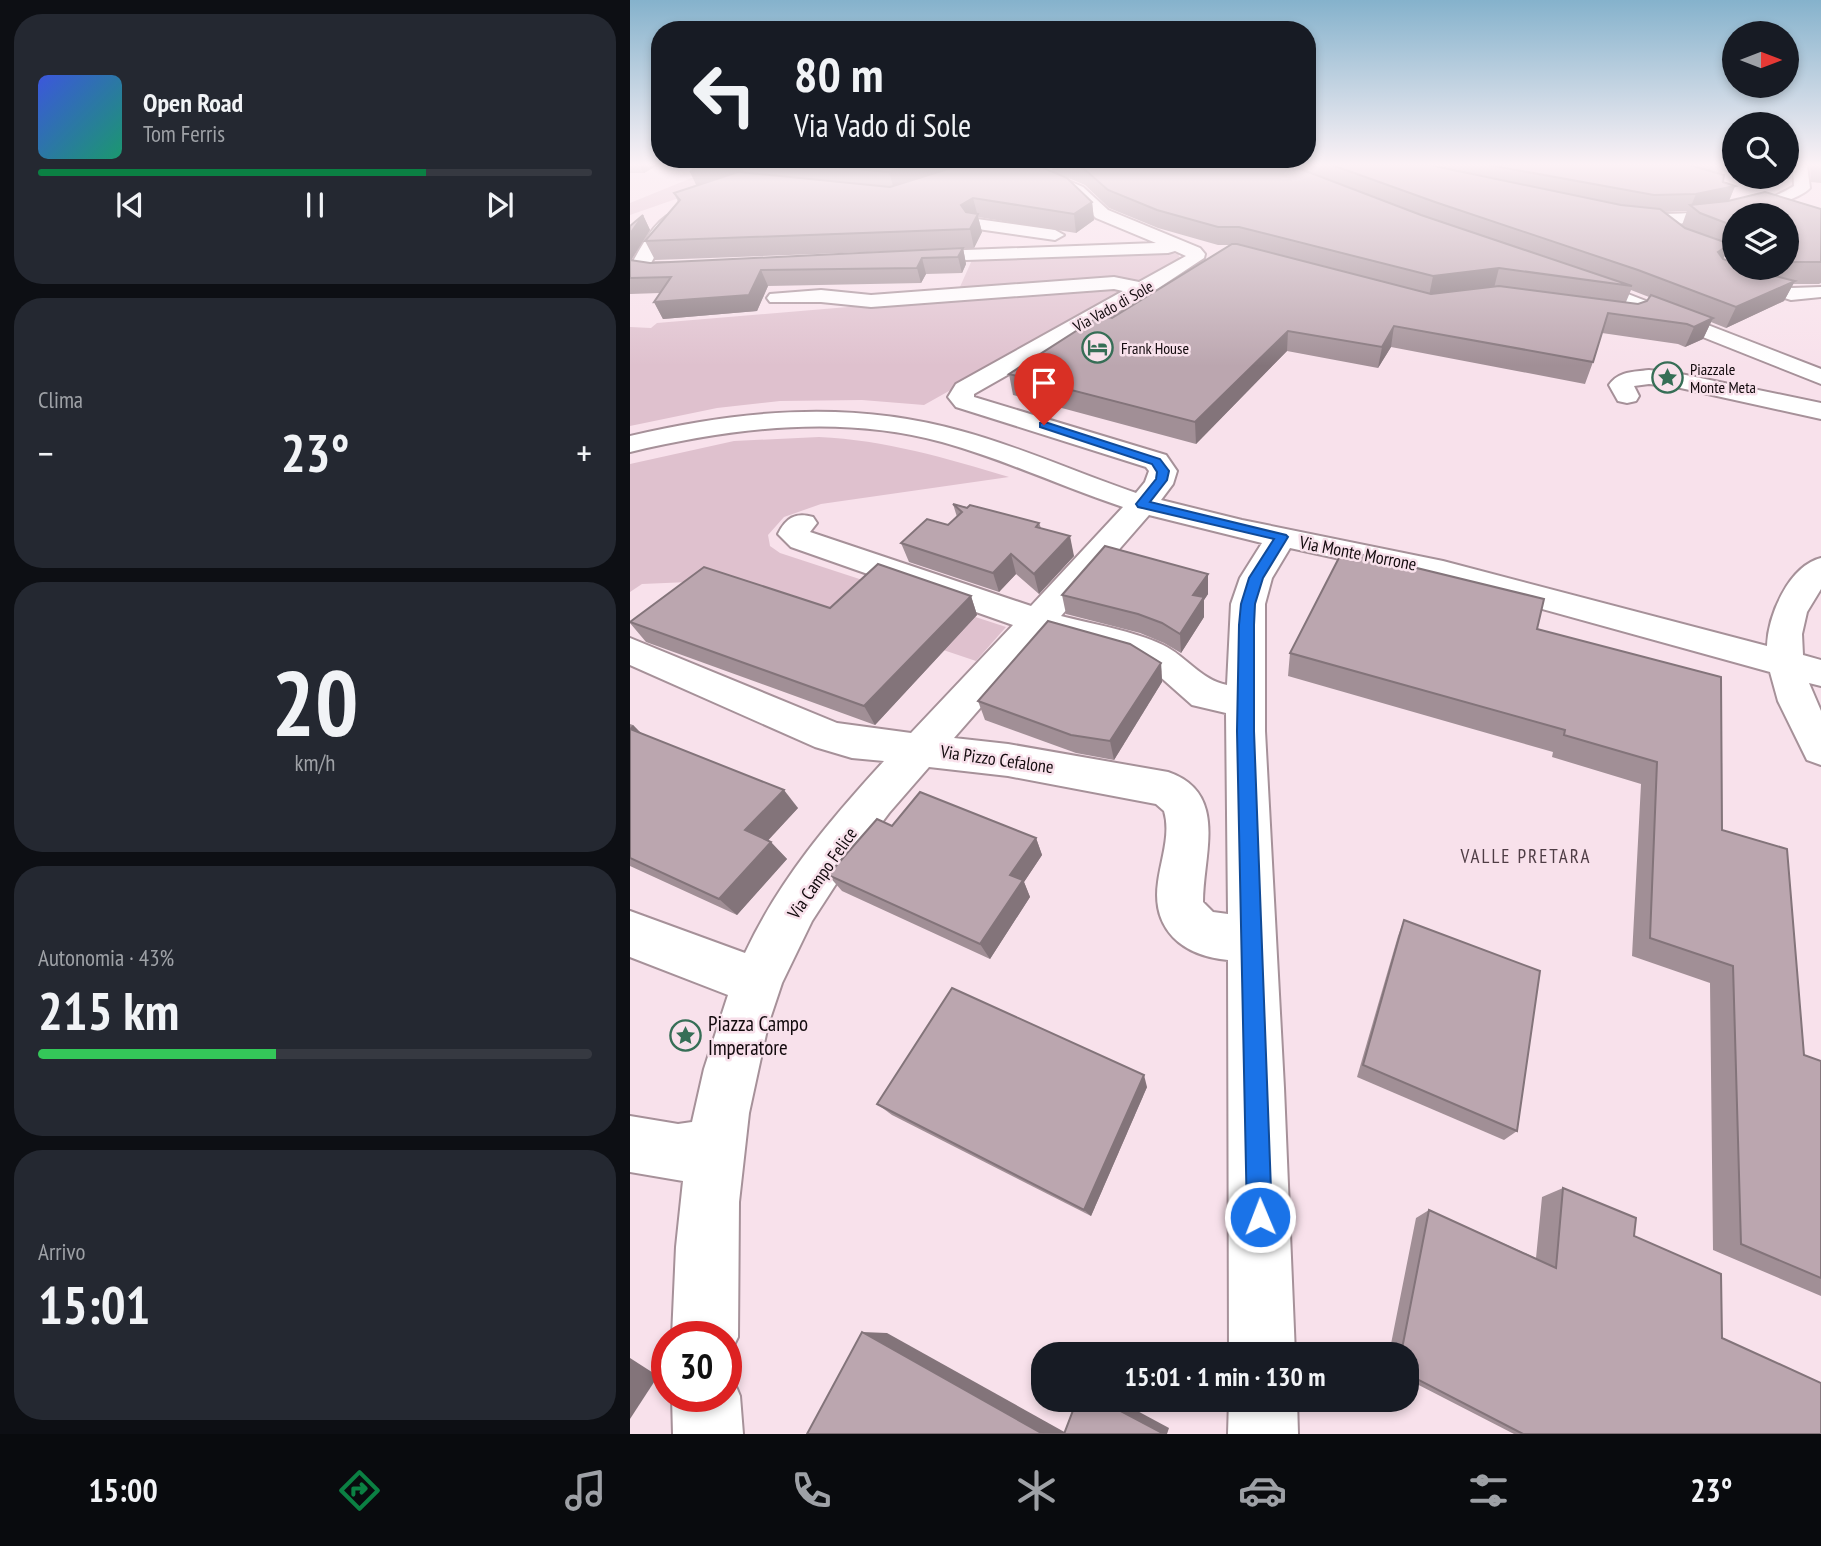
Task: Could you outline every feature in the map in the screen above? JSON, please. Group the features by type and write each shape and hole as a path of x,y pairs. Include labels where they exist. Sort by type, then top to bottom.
{"street":[{"path":"660,232 640,266 652,270 701,268"},
{"path":"1034,232 1188,250"},
{"path":"1145,232 1188,250"},
{"path":"1672,232 1677,236"},
{"path":"953,240 1078,238"},
{"path":"894,258 1188,250"},
{"name":"Via Vado di Sole","path":"1142,504 1161,480 1163,471 1156,461 965,402 960,397 965,388 1192,262 1188,250"},
{"path":"1563,275 1821,377"},
{"path":"1746,280 1781,292 1802,295 1819,293"},
{"path":"1786,280 1819,293"},
{"path":"777,298 821,296 871,301 1114,283 1144,289"},
{"path":"1605,312 1643,317 1667,314"},
{"path":"1627,396 1622,385 1626,380 1669,379 1821,411"},
{"path":"630,444 691,430 759,421 831,419 890,423 980,444 1142,504 1281,537"},
{"name":"Via Campo Felice","path":"706,1321 716,1147 735,1054 757,982 775,944 819,871 920,749 1142,504"},
{"path":"802,523 796,527 793,534 802,540 1038,621 1147,652 1170,665 1205,695 1246,702"},
{"name":"Via Monte Morrone","path":"1262,1342 1246,702 1248,604 1256,578 1281,537 1443,571 1821,673"},
{"path":"1821,568 1797,596 1789,611 1783,646 1799,707 1821,749"},
{"name":"Via Pizzo Cefalone","path":"630,651 829,736 852,743 920,749 1085,772 1174,792 1181,797 1188,811 1179,902 1186,919 1198,930 1252,937"},
{"path":"630,934 757,982"},
{"path":"630,1144 678,1153 716,1147"},
{"path":"707,1412 708,1434"},
{"path":"1263,1412 1264,1434"}],"shaded area":[{"path":"1165,252 1178,254 1180,258 1173,265 924,405 862,400 780,401 717,408 630,426 630,327 651,328 657,323 955,298 972,260"},
{"path":"819,437 892,446 1009,477 821,504 784,517 768,535 770,546 780,553 1006,627 976,661 735,580 642,584 630,592 630,464 734,441"}],"building":[{"path":"653,232 891,232 645,241"},
{"path":"1258,232 1471,232 1632,286 1499,268 1433,276"},
{"path":"1524,232 1696,232 1722,241 1722,249 1718,252 1722,258 1722,280 1795,281 1736,307 1638,270"},
{"path":"1799,232 1821,232 1821,262 1799,262"},
{"path":"1232,244 1431,294 1499,286 1638,304 1647,301 1651,295 1713,318 1694,327 1608,313 1593,362 1394,326 1382,347 1288,331 1195,422 1009,374 1101,315 1112,318"},
{"path":"963,248 958,257 922,258 917,268 761,270 749,295 654,302 671,277 630,278 630,260 650,263"},
{"path":"953,504 967,508 970,505 1039,523 1036,527 1070,536 1034,574 1011,554 993,573 901,543 927,519 948,525 962,512"},
{"path":"1105,546 1208,574 1193,595 1204,597 1180,634 1162,623 1138,614 1062,595"},
{"path":"1343,550 1544,599 1537,629 1721,677 1722,830 1787,849 1804,1055 1821,1061 1821,1278 1741,1244 1733,966 1650,938 1657,762 1564,735 1565,730 1290,653"},
{"path":"878,564 971,596 864,706 630,622 704,567 830,608"},
{"path":"1048,621 1130,644 1161,663 1110,741 1071,735 978,701"},
{"path":"630,729 784,790 745,830 771,842 719,899 630,858"},
{"path":"920,792 1036,838 1010,875 1023,880 980,944 828,875 877,819 892,826"},
{"path":"1404,920 1540,971 1517,1131 1363,1065"},
{"path":"952,988 1144,1075 1084,1210 877,1104"},
{"path":"1563,1188 1636,1218 1634,1236 1721,1274 1722,1338 1821,1383 1821,1434 1523,1434 1419,1380 1419,1342 1403,1342 1429,1210 1556,1268"},
{"path":"862,1332 1043,1434 807,1434"},
{"path":"1072,1412 1123,1412 1164,1434 1064,1434"}],"place":[{"name":"Frank House","path":"1098,348"},
{"name":"Piazzale Monte Meta","path":"1667,378"},
{"name":"Piazza Campo Imperatore","path":"685,1035"}],"district":[{"name":"VALLE PRETARA","path":"1526,856"}],"route":[{"path":"1044,425 1156,461 1163,471 1161,480 1142,504 1281,537 1256,578 1248,604 1247,625 1245,731 1260,1217"}]}
